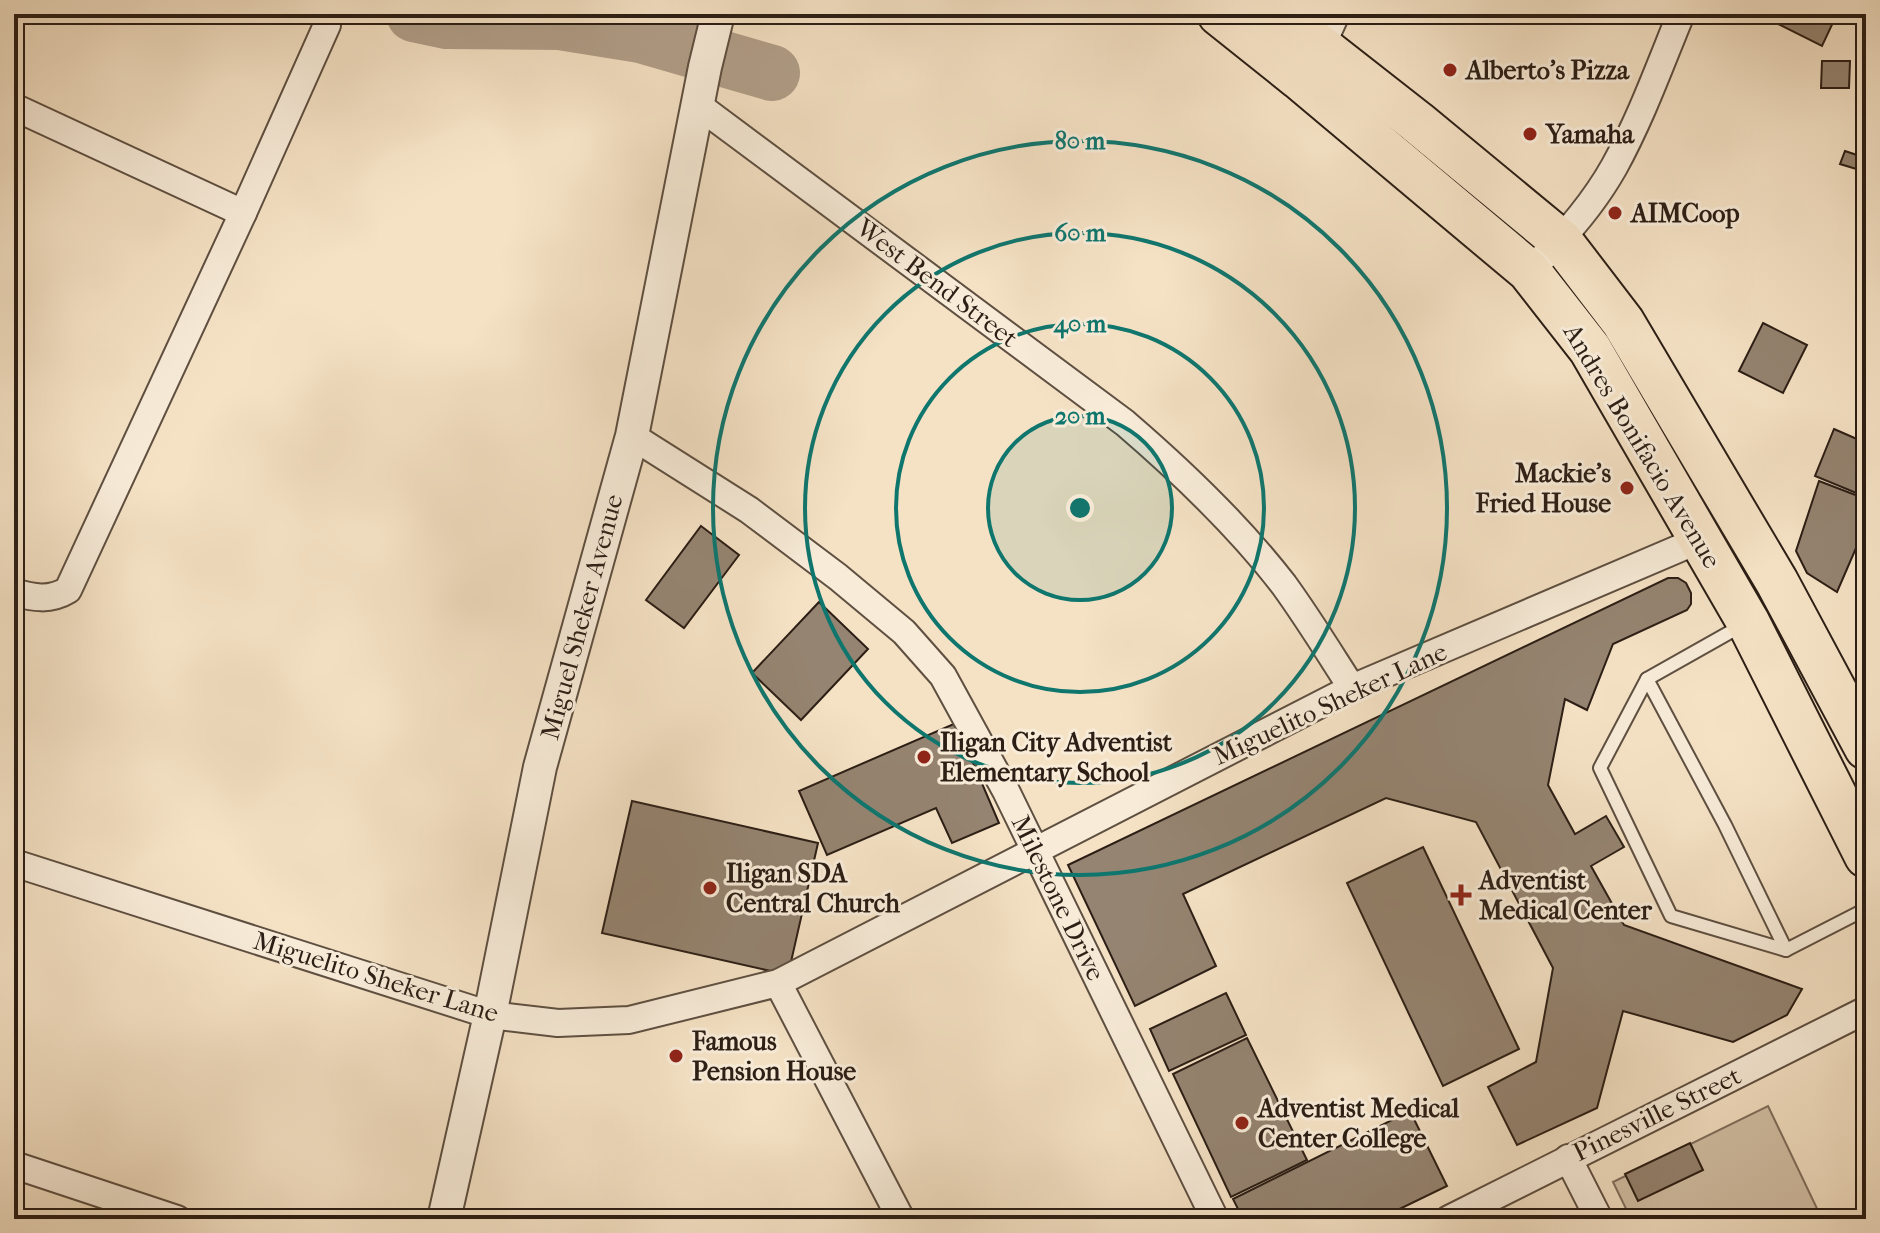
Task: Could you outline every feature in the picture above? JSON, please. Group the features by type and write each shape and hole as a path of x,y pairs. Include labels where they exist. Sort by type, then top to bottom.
{"highway":[{"name":"Andres Bonifacio Avenue","path":"1219,14 1529,271 1590,349 1748,622 1866,856"},
{"name":"Andres Bonifacio Avenue","path":"1279,14 1329,31 1417,122 1561,241 1623,322 1777,582 1866,748"}],"street":[{"path":"1529,271 1561,241 1613,169 1640,115 1681,14"},
{"name":"Miguel Sheker Avenue","path":"444,1219 490,1015 540,767 632,436 716,21"},
{"path":"14,592 28,597 56,597 68,590 327,25"},
{"name":"West Bend Street","path":"699,106 1112,414 1162,455 1223,513 1283,584 1352,688"},
{"path":"14,107 243,213"},
{"name":"Milestone Drive","path":"632,436 749,510 838,577 904,632 943,676 1006,791 1215,1219"},
{"name":"Miguelito Sheker Lane","path":"14,863 490,1015 558,1023 629,1020 778,983 1352,688 1699,540"},
{"path":"778,983 901,1219"},
{"name":"Pinesville Street","path":"1449,1219 1866,1010"},
{"path":"1568,1158 1599,1219"},
{"path":"14,1165 177,1219"}],"lane":[{"path":"1748,622 1647,679 1600,768 1671,916 1786,950 1866,909"},
{"path":"1647,679 1725,825 1786,950"}],"shaded area":[{"path":"1768,1106 1822,1219 1631,1219 1613,1182"}],"building":[{"path":"1783,14 1837,14 1822,46 1778,24"},
{"path":"1822,61 1850,61 1849,88 1821,88"},
{"path":"1845,151 1866,158 1866,172 1840,164"},
{"path":"1763,323 1807,345 1783,393 1739,371"},
{"path":"1834,429 1866,443 1866,497 1815,476"},
{"path":"1819,481 1866,499 1866,525 1837,592 1807,573 1796,551"},
{"path":"701,526 739,555 684,628 646,600"},
{"path":"1668,578 1678,578 1686,583 1691,593 1691,604 1687,610 1613,644 1587,710 1565,699 1548,785 1575,834 1606,816 1624,847 1591,866 1624,925 1802,989 1787,1015 1733,1042 1623,1011 1597,1108 1517,1145 1488,1087 1536,1062 1553,968 1476,822 1386,798 1183,894 1216,966 1135,1006 1068,865"},
{"path":"819,602 868,649 801,720 752,673"},
{"name":"Iligan City Adventist Elementary School","path":"956,723 999,823 952,843 936,808 827,855 799,791"},
{"name":"Iligan SDA Central Church","path":"632,801 818,843 788,975 602,933"},
{"path":"1423,847 1519,1049 1443,1086 1347,883"},
{"path":"1226,993 1246,1035 1169,1071 1150,1029"},
{"path":"1247,1038 1307,1160 1231,1197 1173,1074"},
{"path":"1410,1111 1447,1186 1379,1219 1243,1219 1233,1199"},
{"path":"1690,1143 1703,1170 1638,1201 1625,1174"}],"waterway":[{"path":"414,14 447,21 560,22 641,35 772,73"}],"place":[{"name":"Alberto's Pizza","path":"1450,70"},
{"name":"Yamaha","path":"1530,134"},
{"name":"AIMCoop","path":"1615,213"},
{"name":"Mackie's Fried House","path":"1627,488"},
{"name":"Iligan City Adventist Elementary School","path":"924,757"},
{"name":"Iligan SDA Central Church","path":"710,888"},
{"name":"Adventist Medical Center","path":"1461,895"},
{"name":"Famous Pension House","path":"676,1056"},
{"name":"Adventist Medical Center College","path":"1242,1123"}]}
